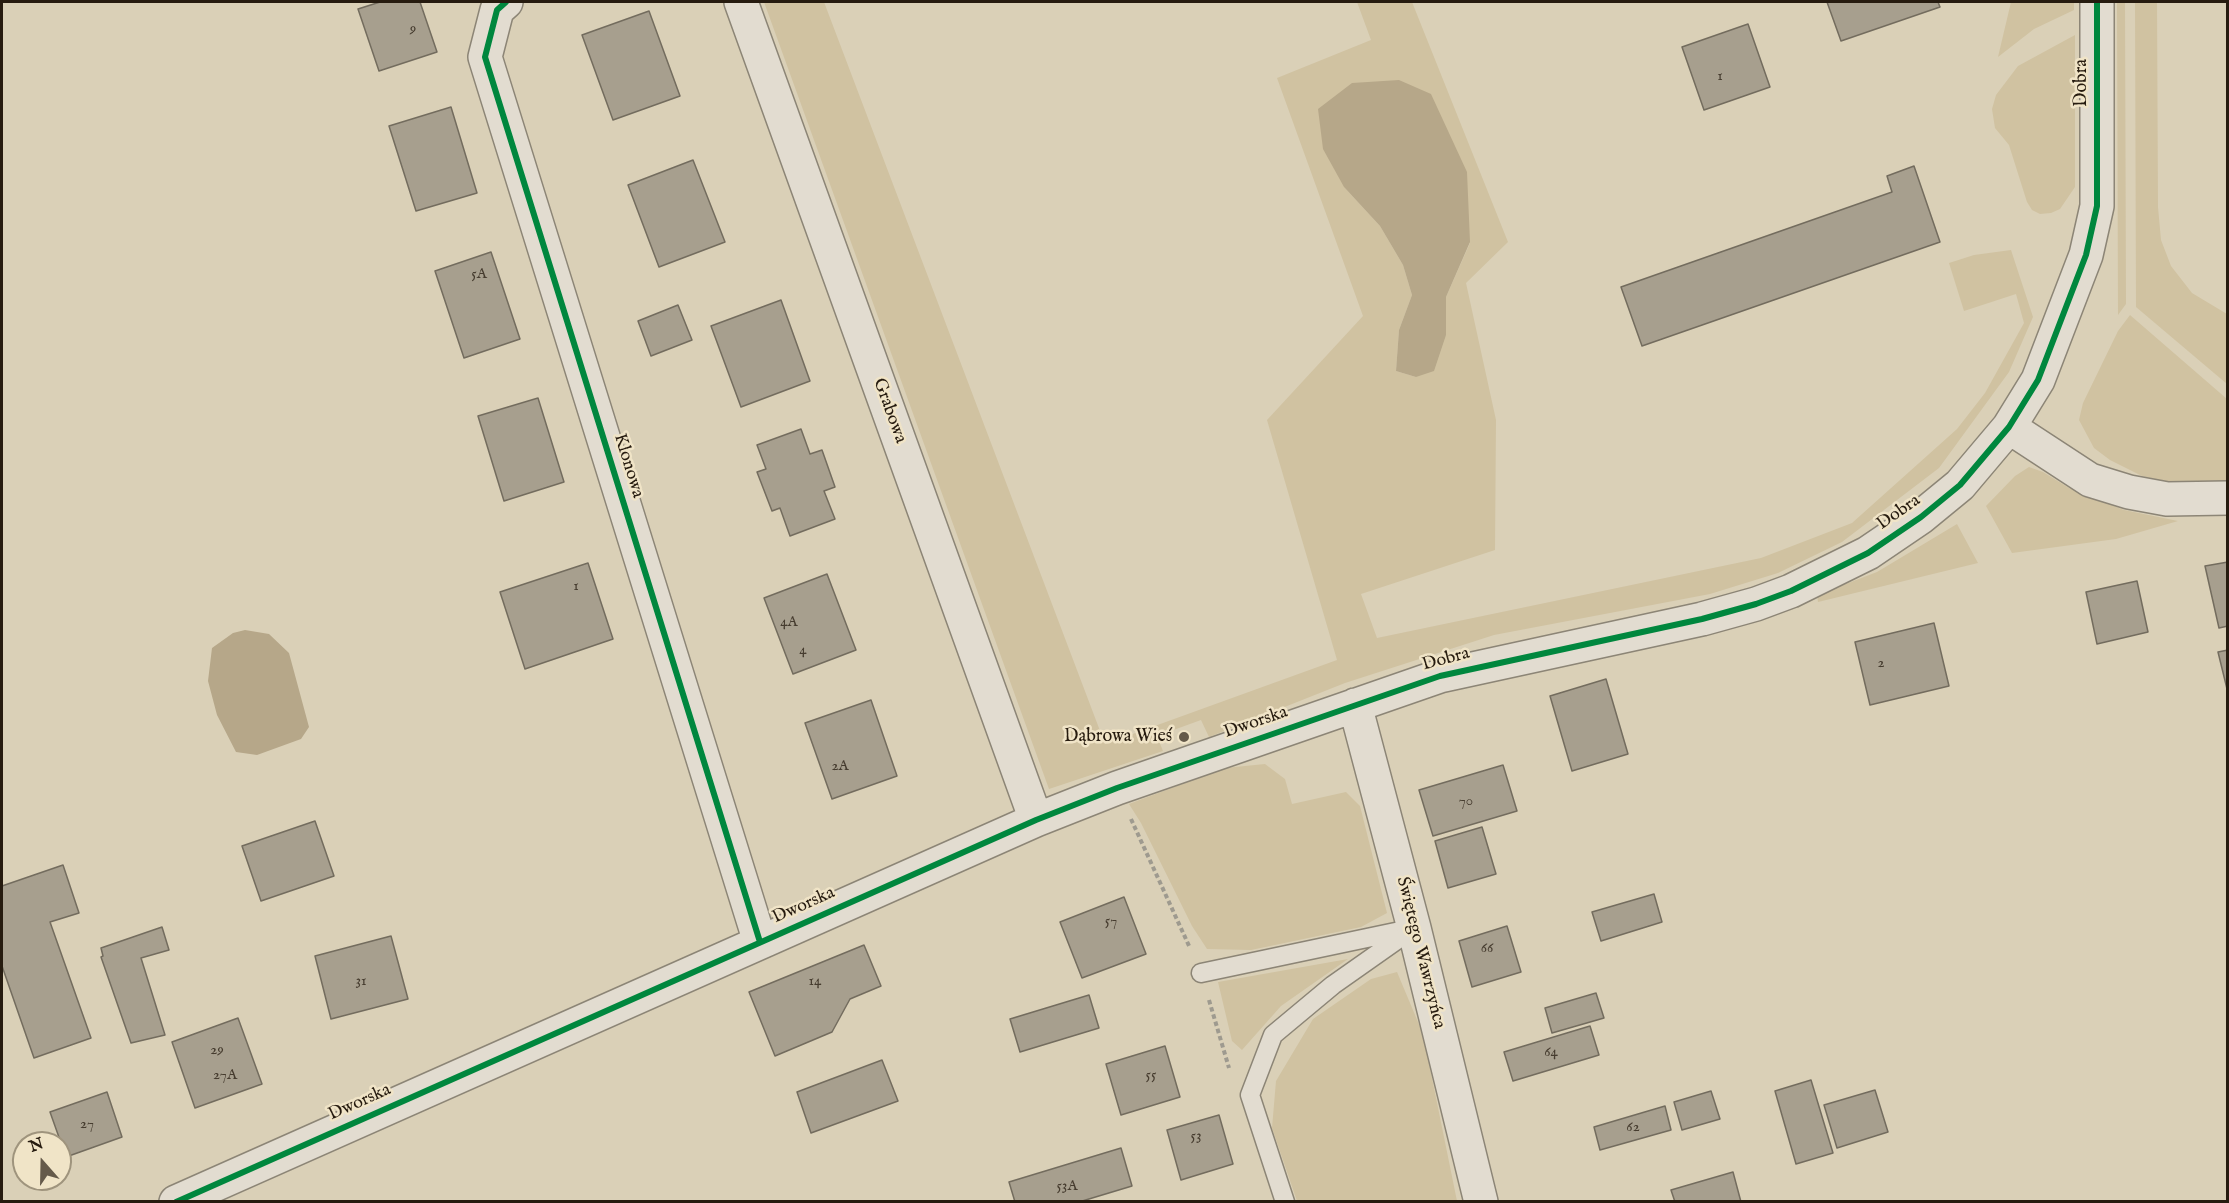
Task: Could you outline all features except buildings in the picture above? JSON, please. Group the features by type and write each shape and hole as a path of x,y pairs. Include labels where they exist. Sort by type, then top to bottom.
{"street":[{"name":"Klonowa","path":"506,2 497,10 485,57 760,942"},
{"name":"Grabowa","path":"741,2 1036,820"},
{"name":"Dobra","path":"1355,705 1440,676 1702,619 1791,591 1868,553 1921,517 1960,485 2009,427 2043,369 2086,255 2097,206 2097,2"},
{"path":"2009,427 2090,480 2129,492 2167,499 2228,498"},
{"name":"Dworska","path":"176,1202 1036,820 1192,761 1355,705"},
{"name":"Świętego Wawrzyńca","path":"1355,705 1414,928 1481,1202"}],"lane":[{"path":"1201,973 1414,928"},
{"path":"1285,1202 1250,1095 1273,1035 1332,984 1414,928"}],"shaded area":[{"path":"764,2 824,2 1105,744 1337,660 1267,420 1363,316 1277,78 1371,40 1357,2 1412,2 1508,242 1466,283 1496,420 1495,550 1361,594 1377,638 1761,558 1852,523 1957,429 1985,393 2024,323 2016,294 1964,311 1949,263 1974,255 2011,250 2033,317 2009,372 1939,468 1842,542 1778,573 1710,594 1494,635 1345,683 1209,737 1201,720 1157,736 1163,751 1049,789","holes":["1344,187 1470,243 1446,297 1446,335 1416,377 1396,371 1399,330 1412,295 1403,265 1380,226"]},
{"path":"2011,2 2074,2 2074,10 2034,29 1998,57"},
{"path":"2117,2 2125,2 2126,304 2118,315"},
{"path":"2135,2 2157,2 2158,207 2161,240 2171,266 2192,293 2227,314 2227,384 2136,307"},
{"path":"2075,35 2075,187 2060,209 2040,214 2032,210 2027,202 2009,145 1995,128 1992,109 1996,95 2018,66"},
{"path":"1399,80 1431,94 1467,172 1470,242 1446,297 1446,335 1434,371 1416,377 1396,371 1399,330 1412,295 1403,265 1380,226 1344,187 1323,149 1318,109 1352,83"},
{"path":"2130,315 2227,399 2227,487 2173,483 2142,476 2110,460 2094,448 2079,420 2083,403 2118,331"},
{"path":"2029,467 2043,472 2069,488 2124,510 2178,521 2116,539 2012,553 1986,506 2015,476"},
{"path":"1957,524 1978,563 1818,602 1817,595 1877,572"},
{"path":"245,630 269,634 289,653 309,727 301,739 257,755 236,752 217,715 208,681 212,648 233,633"},
{"path":"1265,764 1285,779 1292,804 1346,792 1360,806 1387,913 1361,927 1251,950 1207,949 1192,926 1141,823 1129,804 1225,768"},
{"path":"1348,959 1281,1006 1242,1050 1232,1041 1218,982"},
{"path":"1397,972 1423,1034 1457,1201 1297,1201 1272,1128 1276,1081 1313,1019 1371,979"}],"cycle path":[{"path":"506,2 497,10 485,57 760,942"},
{"path":"176,1202 1036,820 1117,788 1440,676 1702,619 1756,604 1791,591 1868,553 1921,517 1960,485 2009,427 2038,380 2086,255 2097,206 2097,2"}],"place":[{"name":"Dąbrowa Wieś","path":"1184,737"}]}
